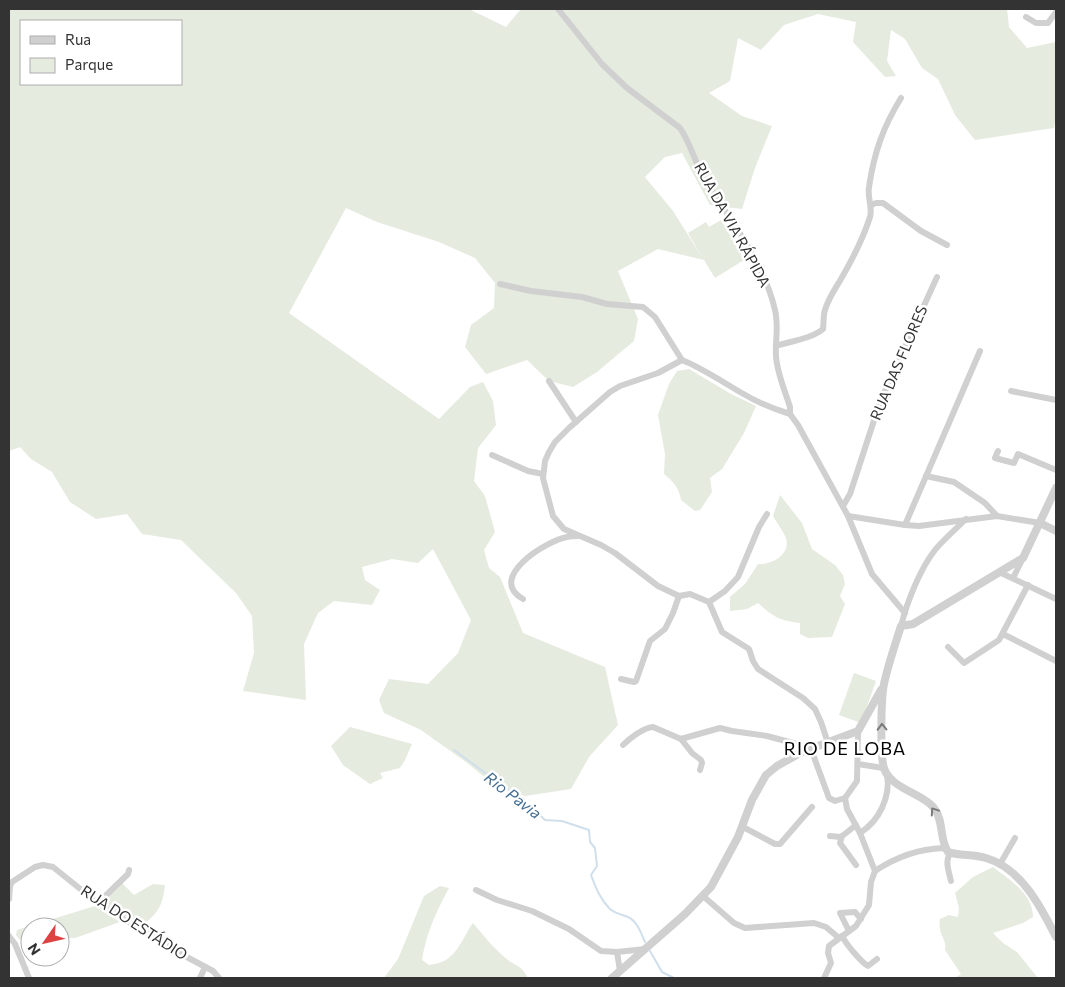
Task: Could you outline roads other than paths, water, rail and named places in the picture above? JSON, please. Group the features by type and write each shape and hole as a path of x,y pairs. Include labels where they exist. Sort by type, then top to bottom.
{"street":[{"name":"RUA DA VIA RÁPIDA","path":"558,9 602,64 627,88 680,128 686,137 705,179 728,214 765,280 776,312 777,364 790,408 790,414 843,506 872,574 905,613"},
{"path":"1026,17 1036,23 1048,23 1056,12"},
{"path":"776,346 806,337 823,329 828,302 862,239 870,215 871,205 868,198 868,188 876,152 887,120 901,98"},
{"path":"871,205 883,203 921,231 947,246"},
{"name":"RUA DAS FLORES","path":"843,506 850,494 880,402 937,278"},
{"path":"500,284 531,291 582,297 608,304 643,307 655,317 682,360 742,393 776,410 790,414"},
{"path":"905,525 980,351"},
{"path":"682,360 658,373 620,386 610,392 562,435 549,452 543,474 547,498 553,516 564,528 608,549 658,586 679,596 690,594 710,602 722,632 749,650 758,669 804,698 815,709 828,743"},
{"path":"549,381 576,422"},
{"path":"1010,390 1056,400"},
{"path":"998,451 995,458 1014,463 1018,454 1056,469"},
{"path":"492,455 528,471 543,474"},
{"path":"926,476 954,482 986,503 997,516"},
{"path":"1013,578 1056,488"},
{"path":"710,602 725,591 738,577 759,527 768,514"},
{"path":"848,516 919,526 997,516 1040,523 1056,532"},
{"path":"860,833 870,827 876,820 888,791 878,703 905,613 927,562 936,549 966,519"},
{"path":"523,598 516,593 510,583 512,575 516,570 529,556 552,543 566,537 580,536"},
{"path":"901,626 913,624 1023,558"},
{"path":"999,572 1056,599"},
{"path":"948,647 964,663 999,640 1028,585"},
{"path":"621,679 632,682 636,681 650,641 665,629 679,596"},
{"path":"1003,634 1056,661"},
{"path":"875,871 860,833 847,809 845,798 849,790 856,784 858,731 878,703"},
{"path":"623,745 629,739 649,727 653,727 682,739 692,753 701,760 700,770"},
{"path":"682,739 720,728 767,736 804,746 810,750 829,798 834,801 845,798"},
{"path":"612,978 703,896 715,881 743,827 752,800 766,775 777,766 810,750 858,731"},
{"path":"858,764 885,771 900,787 927,802 935,809 948,852 951,881"},
{"path":"743,827 775,844 780,844 812,807"},
{"path":"830,836 838,838 856,825"},
{"path":"842,836 840,843 856,865"},
{"path":"1000,864 1015,838"},
{"path":"825,976 832,961 828,953 830,946 856,926 869,905 870,882 875,871 894,860 916,851 943,848 948,852 985,857 1000,864 1015,874 1024,884 1056,937"},
{"name":"RUA DO ESTÁDIO","path":"9,899 10,882 35,867 43,865 53,867 98,903 213,971 219,978"},
{"path":"98,903 128,874 129,870"},
{"path":"476,890 497,900 532,911 547,918 574,932 601,952 645,949"},
{"path":"703,896 734,923 745,928 814,923 826,927 840,937 865,965 868,966 877,959"},
{"path":"849,931 840,912 855,912 861,919"},
{"path":"9,936 29,978"},
{"path":"617,952 620,971"},
{"path":"200,978 205,968"}],"waterway":[{"name":"Rio Pavia","path":"454,750 530,806 545,820 562,821 589,830 590,842 595,848 597,866 591,875 599,893 610,909 634,921 645,942"},
{"name":"Rio Pavia","path":"650,951 662,972 674,978"}],"district":[{"name":"RIO DE LOBA","path":"845,749"}]}
